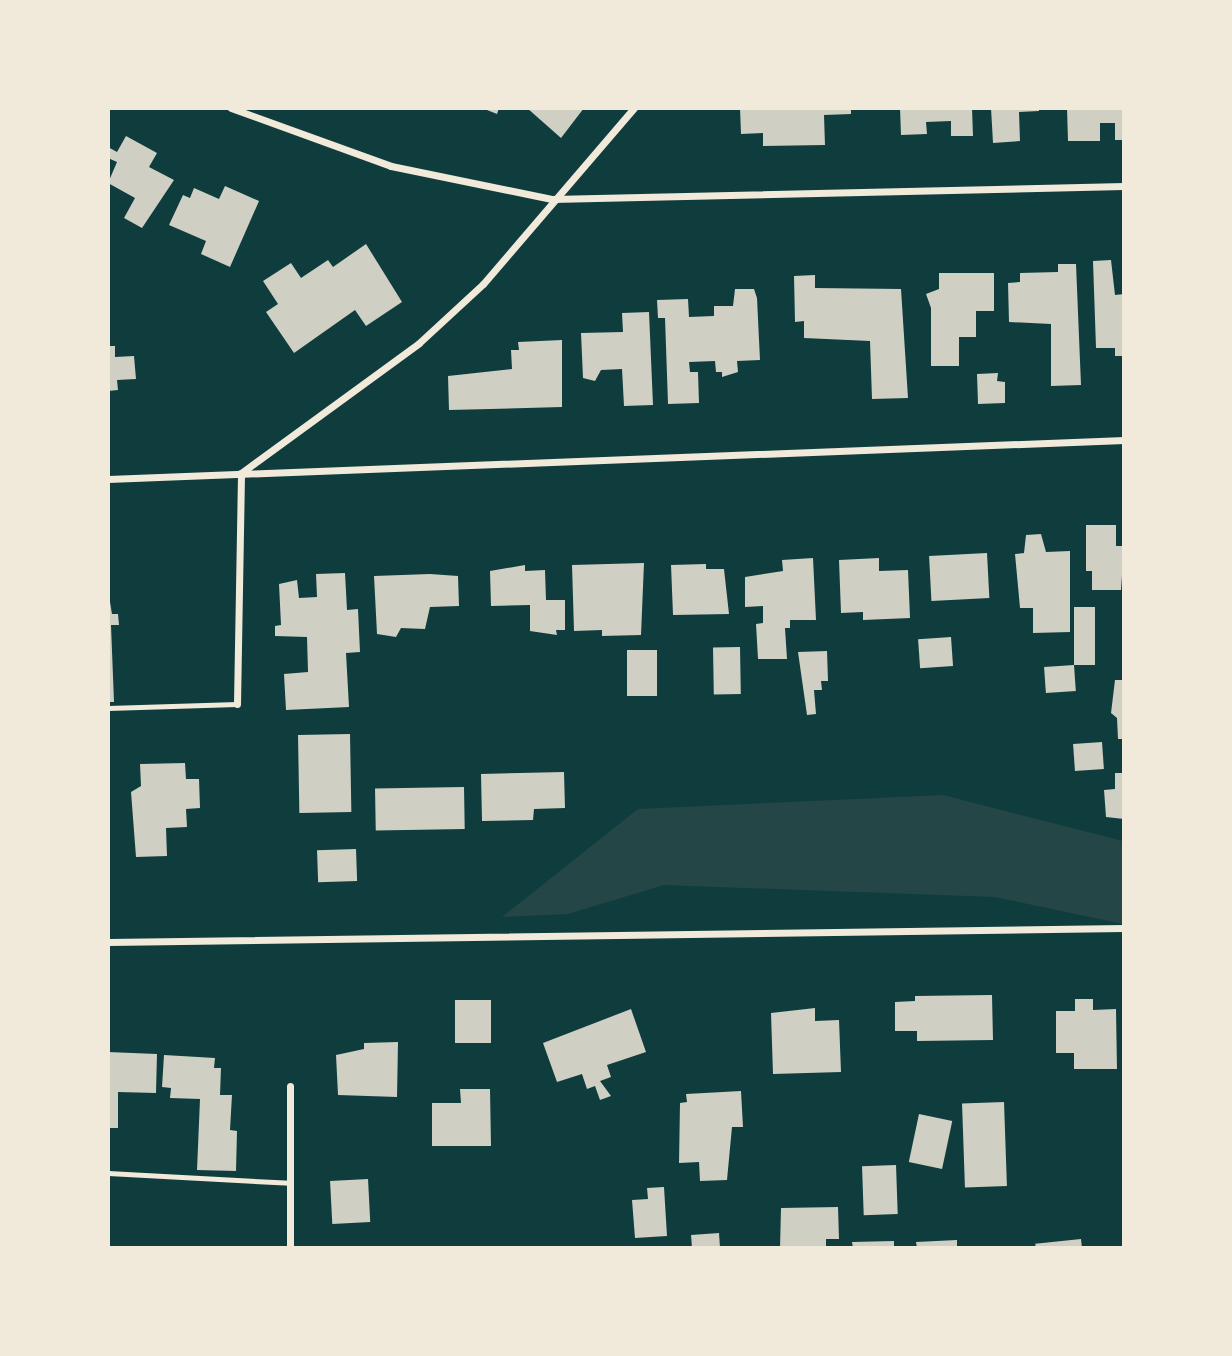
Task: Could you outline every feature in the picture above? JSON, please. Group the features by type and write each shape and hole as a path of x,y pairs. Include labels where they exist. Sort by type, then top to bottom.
{"street":[{"path":"231,108 391,166 552,199 1124,186"},
{"path":"241,473 419,343 484,284 552,199 634,108"},
{"path":"108,479 1124,440"},
{"path":"237,704 241,473"},
{"path":"108,942 1124,928"},
{"path":"290,1086 290,1248"}],"lane":[{"path":"108,708 237,704"},
{"path":"108,1173 290,1183"}],"shaded area":[{"path":"943,795 1123,841 1123,924 995,897 664,885 568,914 502,917 638,809"}],"building":[{"path":"482,108 499,108 497,114"},
{"path":"527,108 584,108 561,138"},
{"path":"740,108 851,108 851,114 824,115 825,145 763,146 763,133 741,134"},
{"path":"900,108 972,108 973,136 951,136 951,121 926,122 927,134 901,135"},
{"path":"991,108 1039,108 1039,111 1019,112 1020,141 993,143"},
{"path":"1067,108 1124,108 1124,140 1115,140 1115,123 1100,123 1100,141 1068,141"},
{"path":"126,136 157,153 149,167 174,180 142,228 124,218 135,198 108,183 117,162 108,158 108,147 117,152"},
{"path":"225,186 259,201 230,267 201,254 206,241 169,225 183,195 190,198 194,188 219,199"},
{"path":"366,244 402,302 366,326 355,310 294,353 266,312 278,304 263,281 291,263 301,278 328,260 333,267"},
{"path":"1111,260 1115,295 1124,294 1124,356 1115,356 1115,348 1096,348 1093,261"},
{"path":"1058,264 1076,264 1081,385 1051,386 1051,324 1009,322 1008,283 1020,282 1020,273 1058,272"},
{"path":"939,273 994,273 994,311 976,311 976,337 959,337 959,366 931,366 931,308 926,294 939,289"},
{"path":"815,275 815,288 901,289 908,398 872,399 870,341 804,338 804,321 795,322 794,276"},
{"path":"735,289 754,289 757,298 760,360 737,361 738,372 722,377 722,372 716,372 715,361 689,362 690,372 698,372 699,403 668,404 665,318 658,318 657,300 688,299 689,317 714,316 714,306 733,306"},
{"path":"649,312 653,405 624,406 622,369 601,370 595,381 583,378 581,333 623,332 622,313"},
{"path":"562,340 562,407 449,410 448,376 512,369 511,350 519,350 518,342"},
{"path":"108,346 115,346 115,357 134,356 136,379 117,380 118,390 108,391"},
{"path":"998,373 997,381 1005,382 1005,403 978,404 977,374"},
{"path":"1086,525 1116,525 1116,546 1124,546 1121,590 1092,590 1092,571 1086,571"},
{"path":"1041,534 1046,552 1070,551 1070,632 1033,633 1033,608 1020,608 1015,554 1024,553 1026,535"},
{"path":"987,553 989,598 931,601 929,556"},
{"path":"813,558 816,620 790,620 790,628 785,628 787,659 758,659 756,624 763,623 763,606 745,607 745,577 783,571 782,560"},
{"path":"879,558 879,571 908,570 910,618 863,620 863,612 841,613 839,560"},
{"path":"644,563 641,635 602,636 602,630 574,631 572,565"},
{"path":"706,564 706,569 724,569 729,614 673,615 671,565"},
{"path":"525,565 525,571 545,570 546,600 565,600 565,630 556,630 557,635 530,631 530,605 491,606 490,571"},
{"path":"345,573 347,610 358,609 360,652 346,653 349,707 286,710 284,674 308,672 307,637 275,636 275,626 281,625 279,584 297,580 299,598 317,597 316,574"},
{"path":"374,576 458,576 459,606 430,607 425,629 401,628 396,637 377,634"},
{"path":"108,590 112,614 118,614 119,625 111,625 114,702 108,702"},
{"path":"1074,607 1095,607 1095,665 1074,665"},
{"path":"951,637 953,666 920,668 918,639"},
{"path":"713,647 740,647 741,694 714,694"},
{"path":"627,650 657,650 657,696 627,696"},
{"path":"827,651 828,681 821,681 822,690 814,690 816,714 807,715 798,652"},
{"path":"1074,665 1076,691 1046,693 1044,667"},
{"path":"1115,680 1124,680 1124,739 1118,739 1117,718 1111,713"},
{"path":"350,734 351,812 299,813 298,735"},
{"path":"1102,742 1104,769 1075,771 1073,744"},
{"path":"185,763 186,779 199,779 200,808 186,809 187,827 166,828 167,856 136,857 131,792 141,786 140,764"},
{"path":"564,772 565,808 534,809 533,820 482,821 481,774"},
{"path":"1115,773 1124,773 1124,819 1106,817 1104,790 1115,789"},
{"path":"464,787 465,829 376,831 375,789"},
{"path":"356,849 357,881 318,882 317,850"},
{"path":"992,995 993,1040 917,1041 917,1031 895,1031 895,1002 915,1001 915,996"},
{"path":"1075,999 1093,999 1093,1010 1116,1009 1117,1069 1074,1069 1074,1053 1056,1053 1056,1011 1075,1011"},
{"path":"455,1000 491,1000 491,1043 455,1043"},
{"path":"815,1008 815,1021 839,1020 841,1072 773,1074 771,1013"},
{"path":"631,1009 646,1052 607,1065 611,1077 600,1081 611,1096 600,1100 595,1086 587,1089 582,1074 557,1082 543,1043"},
{"path":"398,1042 397,1097 338,1095 336,1055 364,1049 364,1043"},
{"path":"108,1052 157,1054 156,1093 118,1092 118,1128 108,1128"},
{"path":"164,1055 215,1058 214,1068 221,1068 220,1095 232,1095 230,1130 237,1131 236,1171 197,1170 200,1099 170,1098 171,1088 162,1087"},
{"path":"460,1089 490,1089 491,1146 432,1146 432,1103 461,1103"},
{"path":"741,1091 743,1127 732,1127 727,1180 700,1181 699,1162 679,1163 680,1103 687,1102 686,1094"},
{"path":"1004,1102 1007,1186 965,1187 962,1103"},
{"path":"919,1114 952,1121 942,1169 909,1162"},
{"path":"896,1165 898,1214 864,1215 862,1166"},
{"path":"368,1179 370,1222 332,1224 330,1181"},
{"path":"664,1187 667,1236 635,1238 632,1200 648,1199 647,1188"},
{"path":"838,1207 839,1239 826,1239 826,1248 780,1248 781,1208"},
{"path":"719,1233 720,1248 692,1248 691,1235"},
{"path":"1081,1239 1082,1248 1036,1248 1035,1244"},
{"path":"957,1240 957,1248 917,1248 916,1242"},
{"path":"894,1241 894,1248 853,1248 852,1242"}]}
